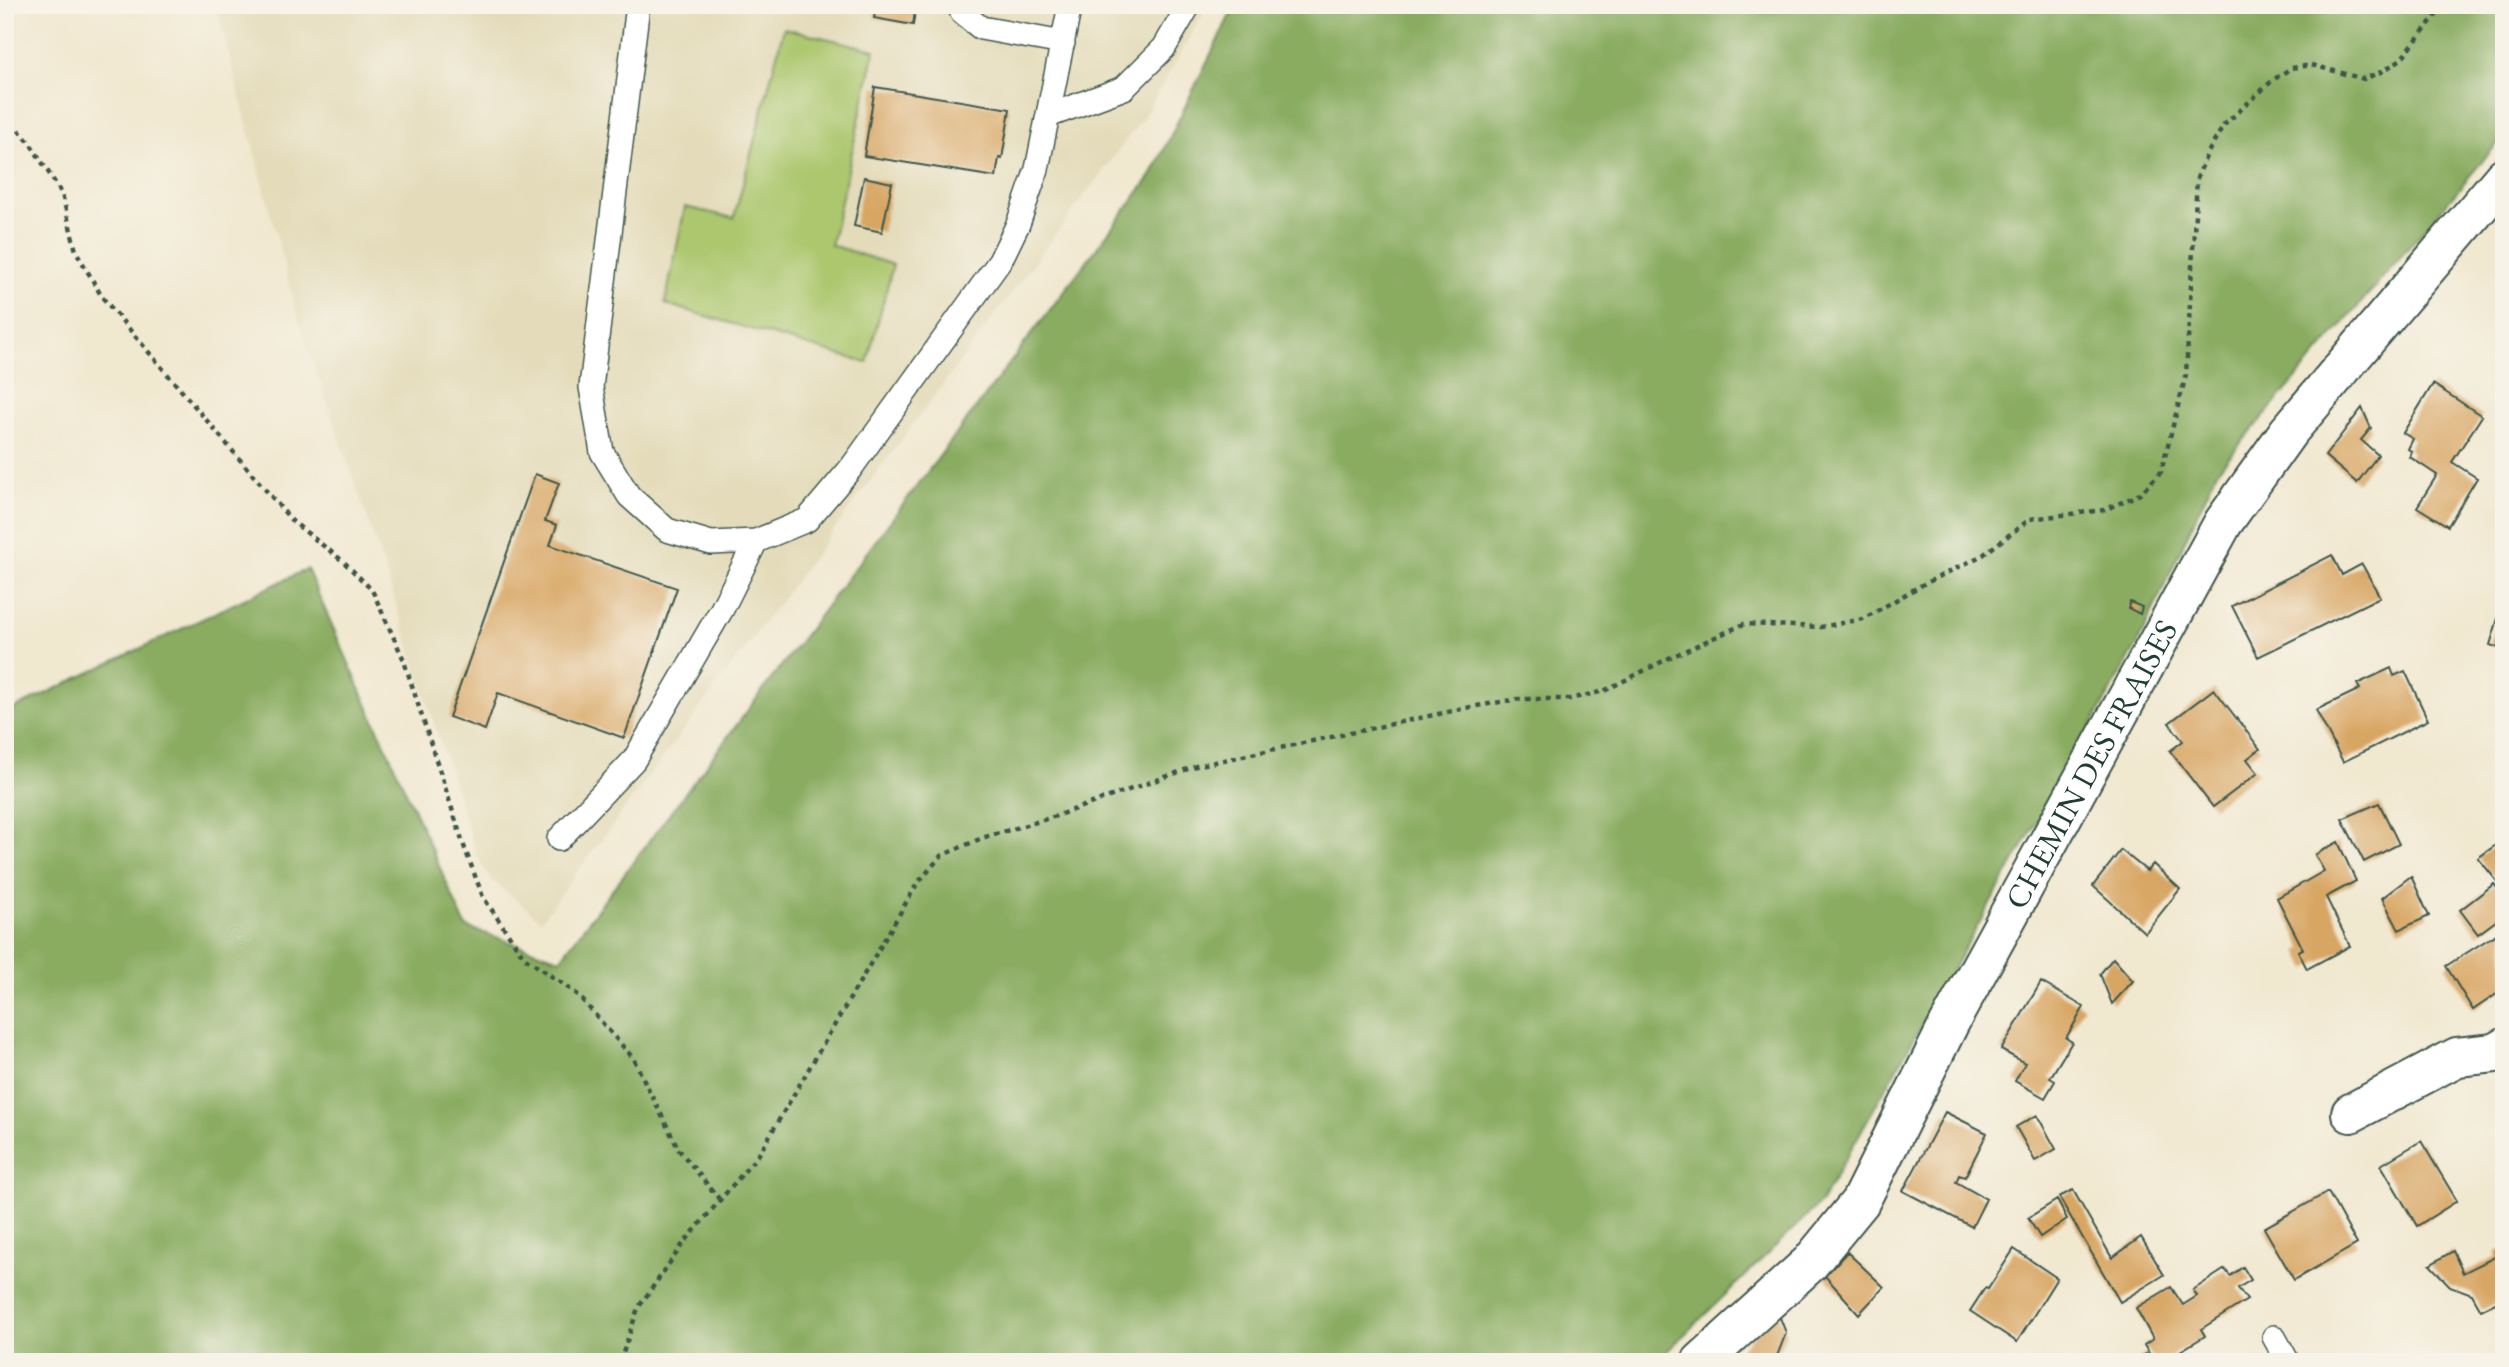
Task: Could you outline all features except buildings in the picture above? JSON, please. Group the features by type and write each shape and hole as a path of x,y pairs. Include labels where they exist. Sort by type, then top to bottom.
{"street":[{"name":"CHEMIN DES FRAISES","path":"1701,1362 1810,1264 1860,1202 1949,1024 2222,523 2288,432 2504,177"},
{"path":"2351,1113 2457,1058 2495,1053 2504,1048"}],"lane":[{"path":"638,5 591,387 602,452 629,496 667,530 711,543 756,541 807,520 851,468 1000,261 1018,224 1037,169 1070,5"},
{"path":"959,5 962,13 981,28 1063,43"},
{"path":"1048,116 1124,88 1164,48 1189,5"},
{"path":"559,839 634,760 722,609 756,541"},
{"path":"2274,1337 2288,1362"}],"path":[{"path":"620,1362 638,1308 683,1244 759,1154 918,884 941,856 982,838 1050,818 1196,766 1471,707 1518,699 1570,699 1604,691 1744,624 1821,627 1863,619 1920,586 1983,555 2030,519 2104,509 2140,494 2161,472 2186,375 2197,178 2224,125 2273,80 2291,68 2312,65 2364,79 2401,59 2444,5"},
{"path":"5,115 30,143 62,194 76,251 102,298 292,521 344,562 372,590 403,658 483,897 524,957 577,994 633,1058 679,1150 720,1200"}],"shaded area":[{"path":"216,5 1208,5 1145,115 541,920 490,879 476,854 382,560 300,325"}],"green space":[{"path":"1235,5 2504,5 2504,136 2217,471 2137,645 1821,1202 1656,1362 5,1362 5,713 307,569 466,927 560,959 1151,176"},
{"path":"784,28 875,50 831,245 893,265 867,363 665,304 685,207 734,218"}]}
